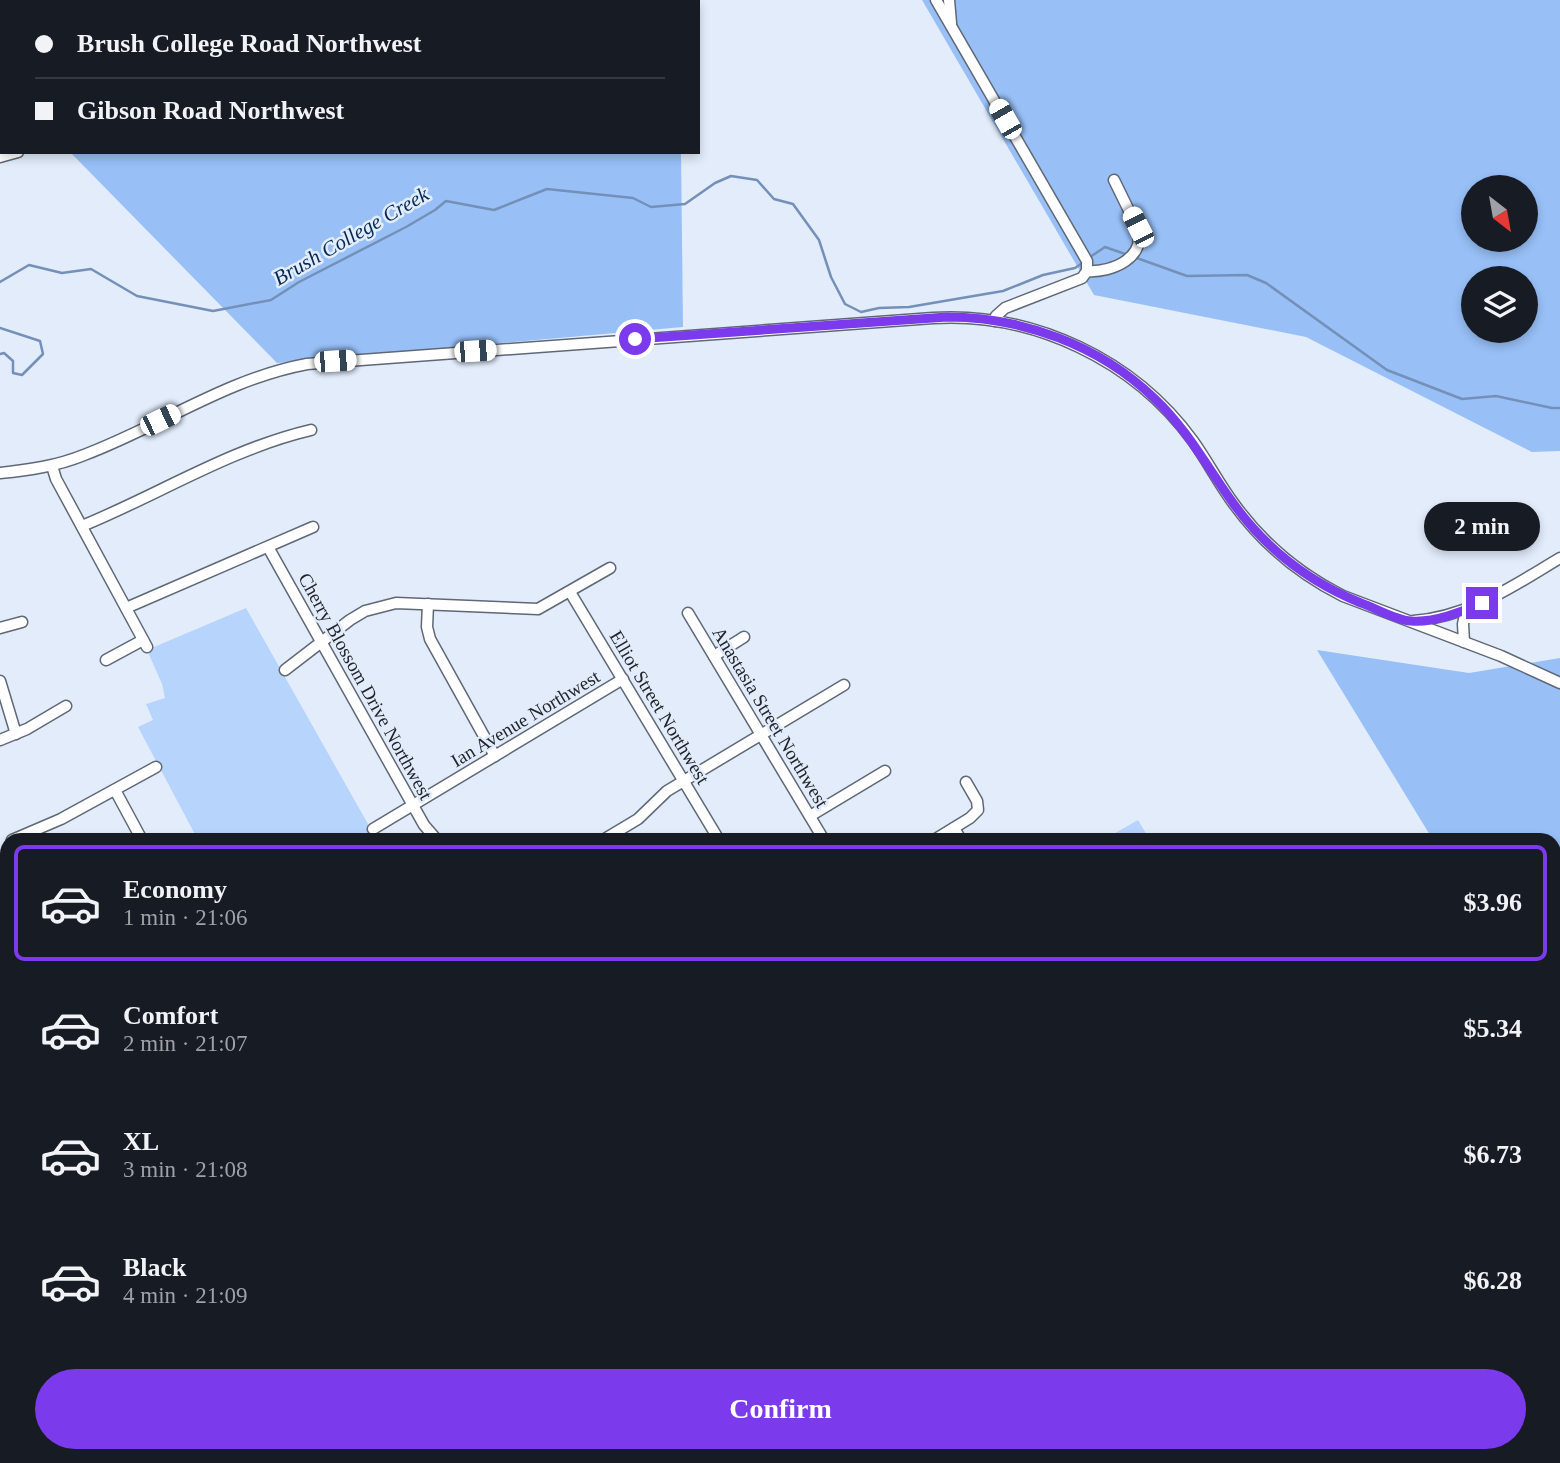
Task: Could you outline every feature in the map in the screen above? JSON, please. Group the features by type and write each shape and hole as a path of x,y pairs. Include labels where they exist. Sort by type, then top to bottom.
{"street":[{"path":"936,0 1086,257 1087,271 1082,278 1070,285 1005,308 996,316 995,321"},
{"path":"949,0 951,27"},
{"path":"1087,271 1115,268 1131,257 1139,246 1138,227 1114,180"},
{"path":"0,473 52,466 98,450 219,392 255,378 307,364 933,318 960,317 995,321 1042,331 1076,345 1135,382 1177,421 1253,528 1274,550 1319,584 1343,596 1547,675 1560,683"},
{"path":"82,526 246,450 311,430"},
{"path":"52,466 145,644 106,660"},
{"path":"126,608 313,527"},
{"name":"Cherry Blossom Drive Northwest","path":"268,547 429,833"},
{"path":"1409,621 1427,620 1466,610 1560,558"},
{"path":"285,670 365,611 396,603 538,609 610,568"},
{"name":"Elliot Street Northwest","path":"570,592 715,833"},
{"path":"428,604 430,639 495,756"},
{"path":"1464,642 1463,624 1466,610"},
{"name":"Anastasia Street Northwest","path":"688,612 820,833"},
{"path":"0,628 22,622"},
{"path":"714,656 744,637"},
{"name":"Ian Avenue Northwest","path":"373,829 623,680"},
{"path":"0,681 16,734"},
{"path":"616,833 638,819 667,791 844,685"},
{"path":"0,740 66,706"},
{"path":"40,833 156,767"},
{"path":"810,816 885,771"},
{"path":"946,833 978,810 977,801 966,782"},
{"path":"115,790 138,833"},
{"path":"954,828 957,833"}],"shaded area":[{"path":"922,0 1560,0 1560,451 1532,452 1306,337 1094,295"},
{"path":"72,154 681,154 683,327 277,363"},
{"path":"246,608 373,833 194,833 138,727 153,720 146,704 165,698 162,684 147,650"},
{"path":"1317,650 1469,673 1560,658 1560,833 1429,833"},
{"path":"1138,820 1146,833 1115,833"}],"waterway":[{"name":"Brush College Creek","path":"0,282 29,265 62,273 91,269 137,296 213,311 271,300 299,282 406,227 446,201 494,210 547,189 633,198 651,207 685,204 715,183 731,176 757,180 774,199 793,204 819,240 831,277 845,304 861,312 1003,291 1043,275 1075,268 1085,261"},
{"name":"Brush College Creek","path":"1090,257 1105,247 1128,255"},
{"name":"Brush College Creek","path":"1134,257 1187,276 1247,275 1266,283 1387,370 1462,399 1496,396 1560,408"},
{"name":"Brush College Creek","path":"0,328 40,341 43,354 22,375 13,373 13,361 4,353 0,354"}],"route":[{"path":"635,339 947,317 980,318 1042,331 1100,358 1153,397 1193,441 1233,503 1264,541 1319,584 1409,621 1446,616 1482,603"}]}
